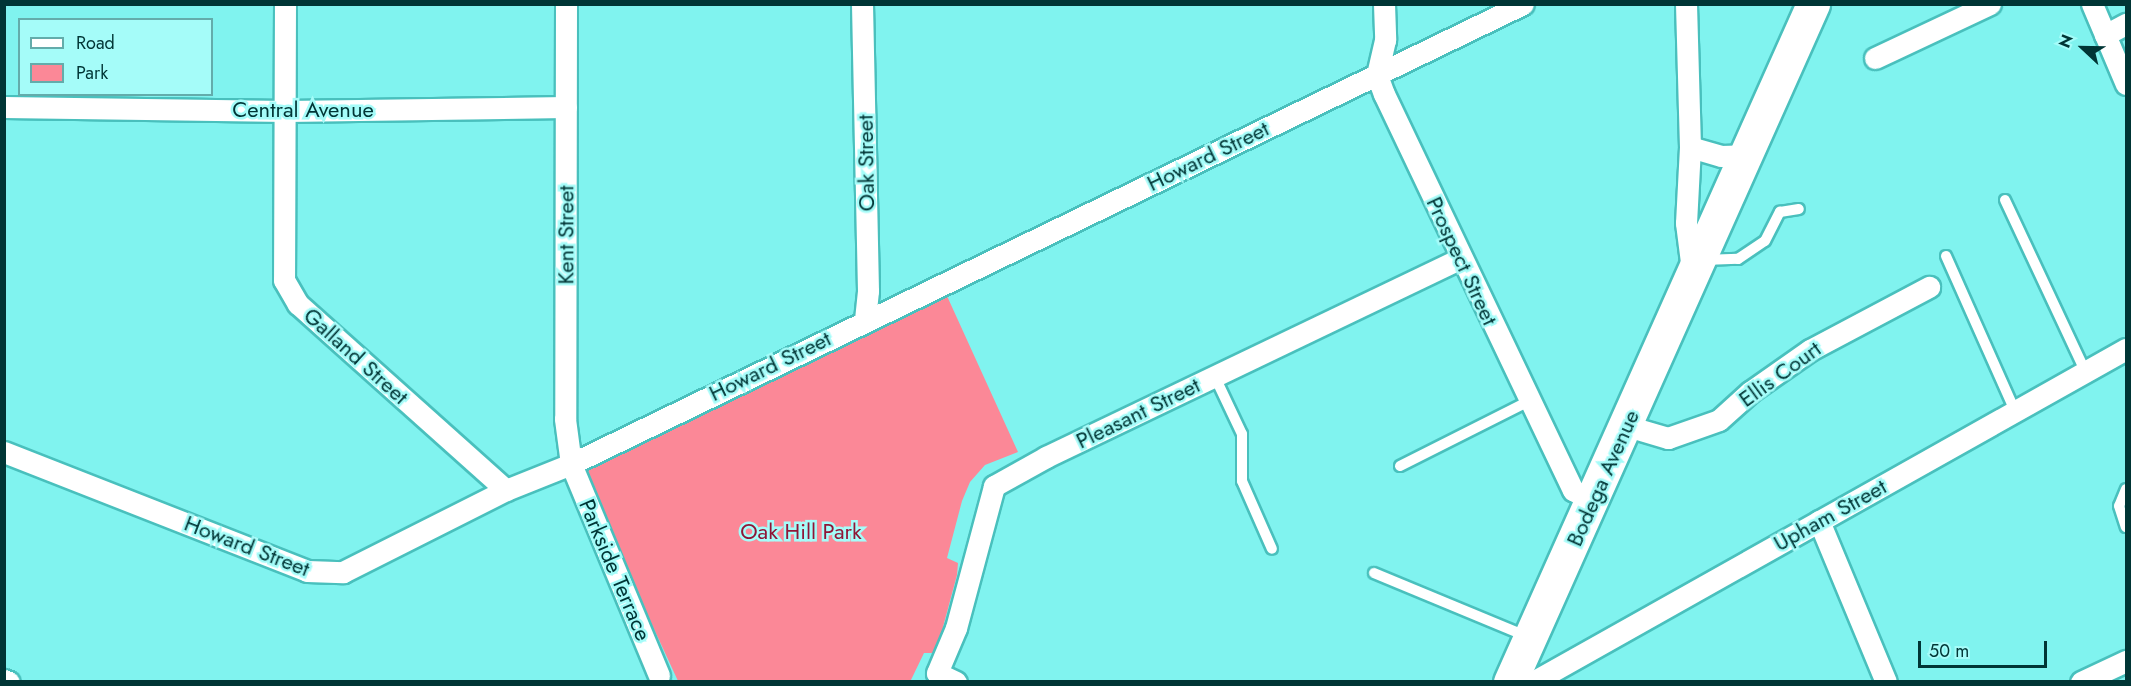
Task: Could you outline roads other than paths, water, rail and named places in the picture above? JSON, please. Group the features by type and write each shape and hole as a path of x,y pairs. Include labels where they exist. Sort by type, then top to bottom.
{"main road":[{"name":"Bodega Avenue","path":"1510,681 1627,426 1813,4"}],"street":[{"name":"Galland Street","path":"285,4 284,280 298,304 506,490"},
{"name":"Kent Street","path":"566,4 565,419 571,464"},
{"name":"Oak Street","path":"862,4 868,291 865,321"},
{"path":"1377,75 1385,40 1384,4"},
{"name":"Howard Street","path":"4,453 307,571 324,574 344,572 506,490 571,464 1523,4"},
{"path":"1686,4 1690,147 1686,223 1696,267"},
{"path":"1875,58 1990,4"},
{"path":"2092,4 2127,84"},
{"path":"2105,35 2127,24"},
{"name":"Prospect Street","path":"1377,75 1460,259 1573,490 1593,501"},
{"name":"Central Avenue","path":"4,107 286,111 566,107"},
{"path":"1690,147 1721,156 1746,155"},
{"name":"Pleasant Street","path":"947,677 956,628 994,486 1046,457 1460,259"},
{"name":"Ellis Court","path":"1627,426 1668,438 1719,420 1750,392 1810,350 1929,287"},
{"name":"Upham Street","path":"1533,681 2127,350"},
{"name":"Parkside Terrace","path":"571,464 659,675"},
{"path":"1820,521 1886,681"},
{"path":"2081,681 2127,662"},
{"path":"4,680 9,681"}],"lane":[{"path":"2005,200 2086,373"},
{"path":"1696,267 1738,259 1765,241 1780,212 1799,209"},
{"path":"1946,256 2015,411"},
{"path":"1215,376 1242,434 1242,481 1272,549"},
{"path":"1400,466 1529,401"},
{"path":"2127,489 2119,506 2127,527"},
{"path":"1374,573 1531,638"}],"park label":[{"name":"Oak Hill Park","path":"801,532"}]}
